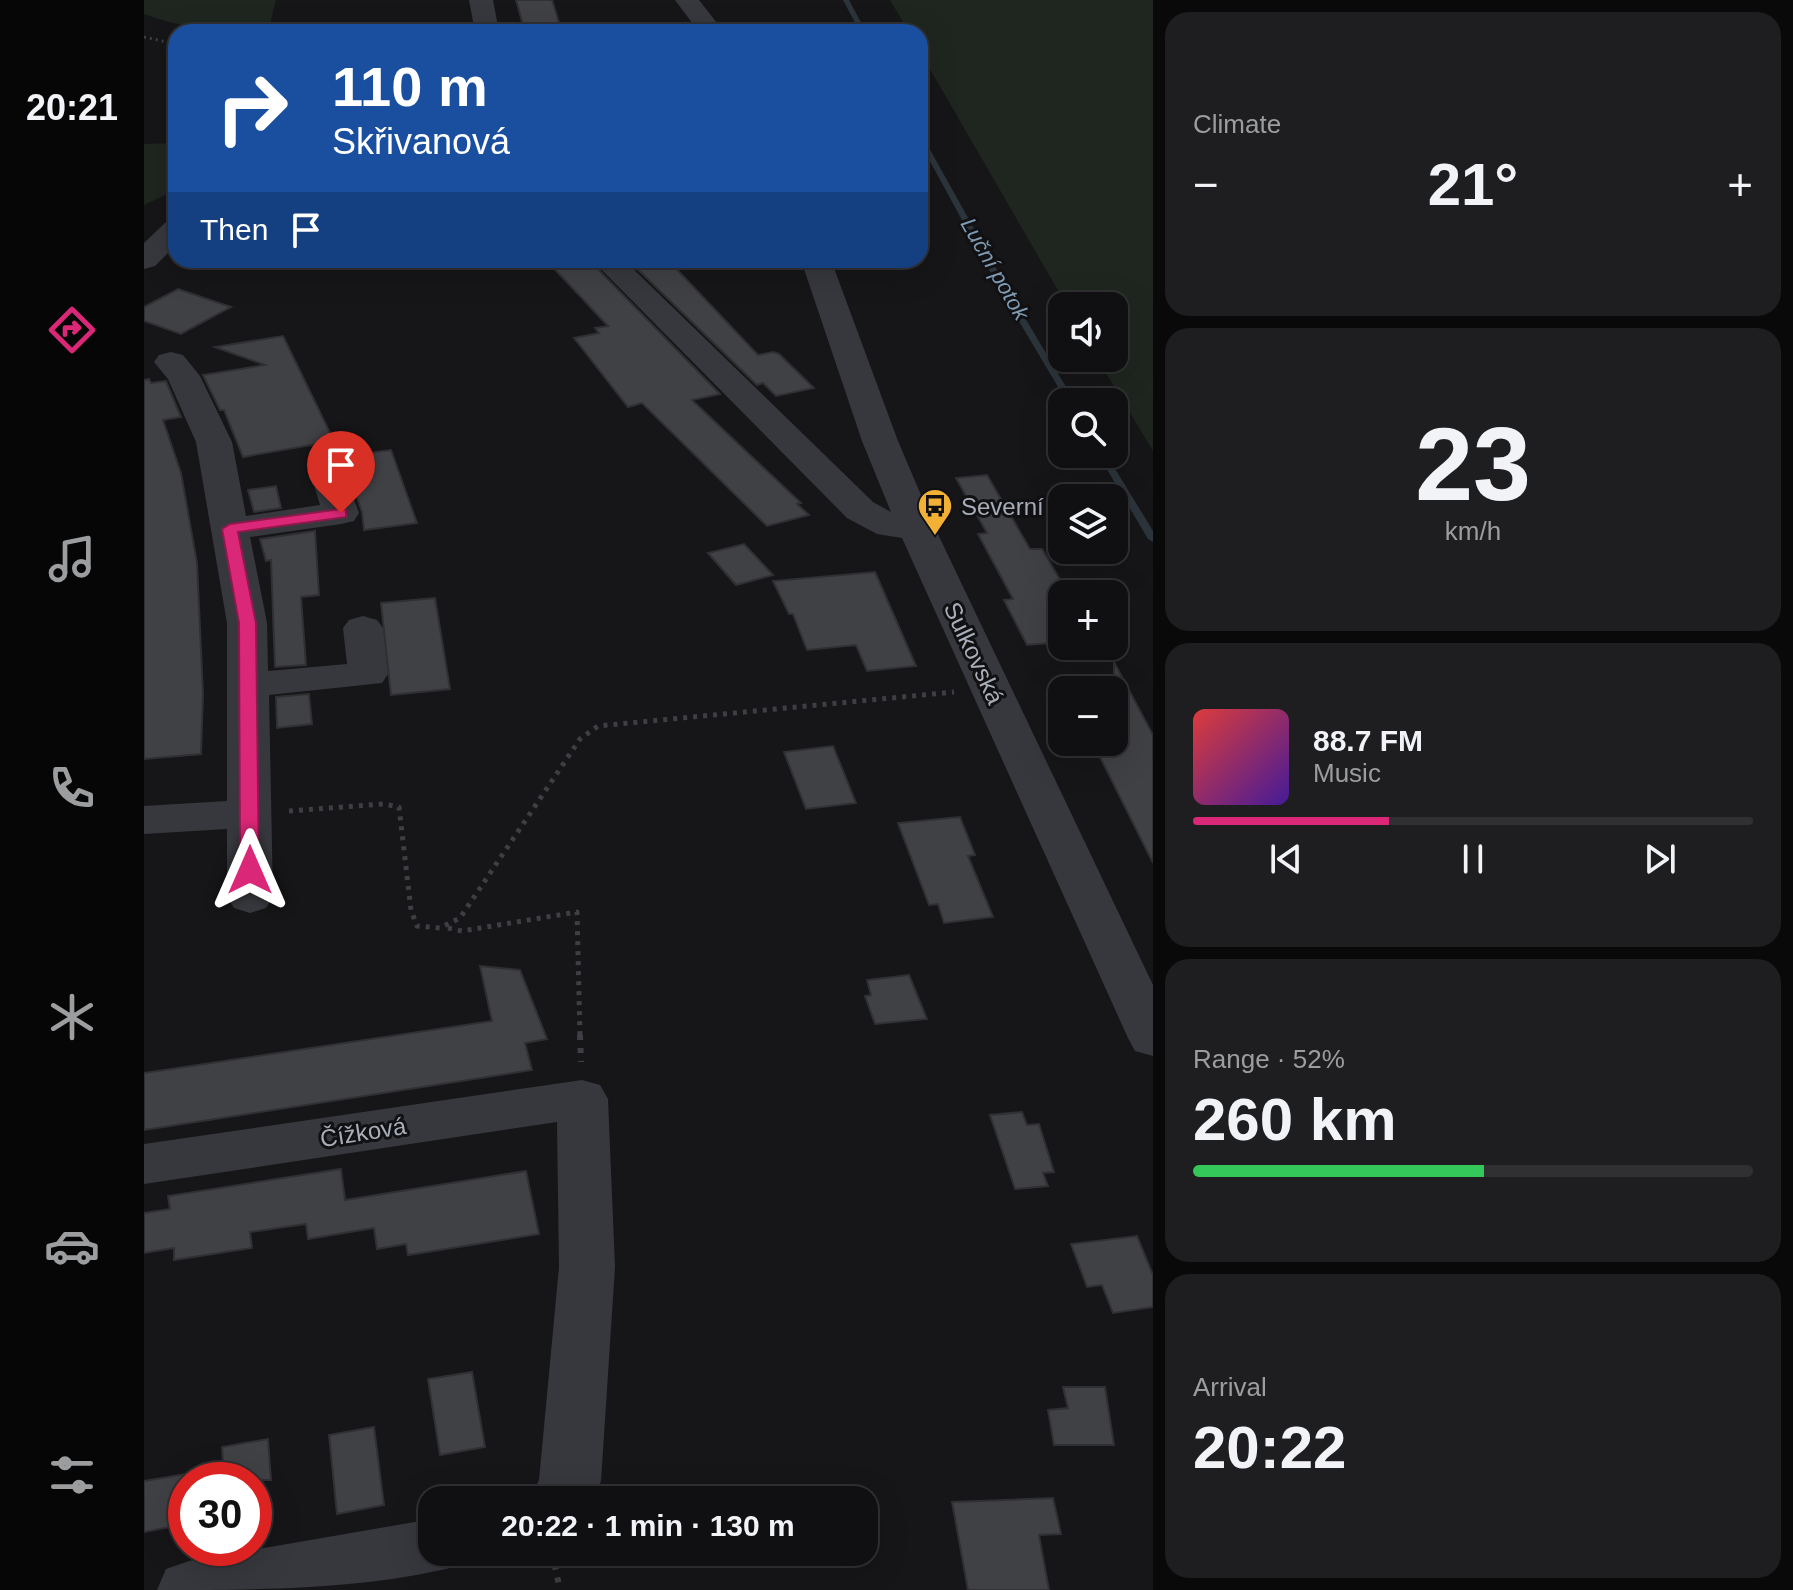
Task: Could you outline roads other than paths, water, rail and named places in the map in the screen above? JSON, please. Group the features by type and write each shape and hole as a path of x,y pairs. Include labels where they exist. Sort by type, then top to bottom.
{"street":[{"path":"481,0 486,24"},
{"path":"687,0 706,24"},
{"path":"144,260 168,236"},
{"path":"615,268 860,510 890,526 916,528"},
{"name":"Sulkovská","path":"819,268 880,441 916,528 1153,1038"},
{"path":"153,358 183,376 214,442 247,623 250,897"},
{"path":"230,529 341,513 330,478"},
{"path":"248,685 368,674 363,628"},
{"path":"144,820 249,814"},
{"name":"Čížková","path":"144,1164 582,1099 587,1267 568,1486"},
{"path":"189,1590 418,1549"}],"waterway":[{"name":"Luční potok","path":"846,0 859,24"},
{"name":"Luční potok","path":"928,152 1063,388"},
{"name":"Luční potok","path":"1110,468 1153,539"}],"place":[{"name":"Severní","path":"935,537"}]}
